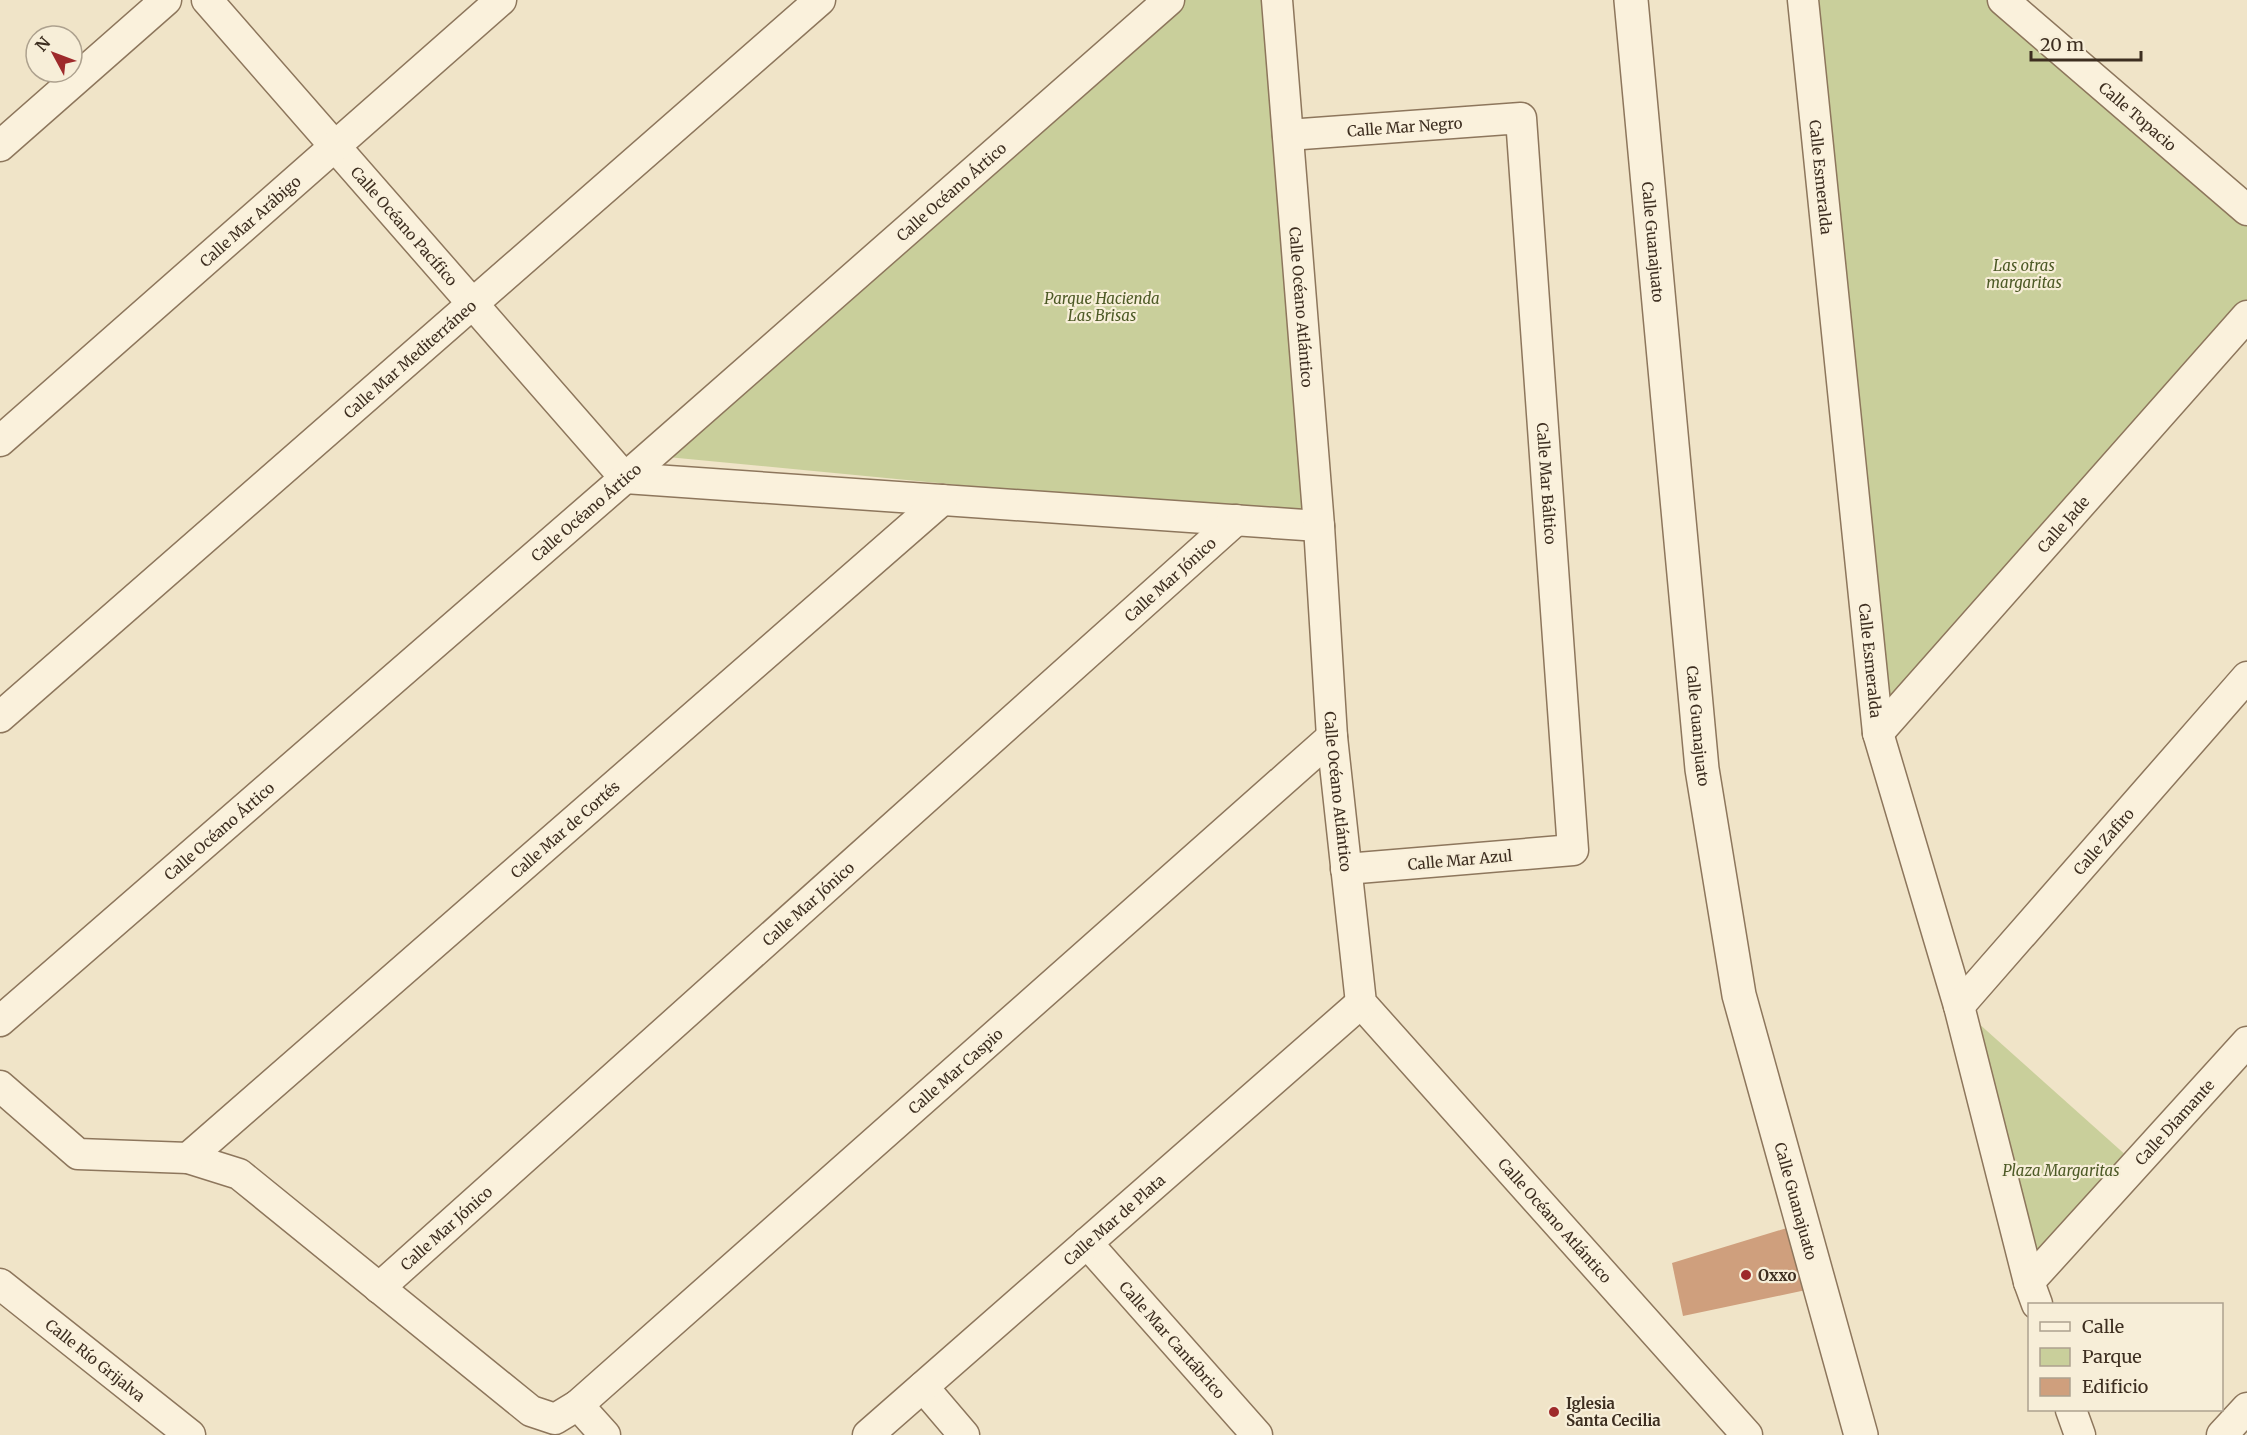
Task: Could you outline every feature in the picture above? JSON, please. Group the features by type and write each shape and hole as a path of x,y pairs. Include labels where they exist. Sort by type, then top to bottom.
{"street":[{"path":"0,146 166,0"},
{"name":"Calle Océano Pacífico","path":"207,0 625,478"},
{"name":"Calle Mar Arábigo","path":"0,441 501,0"},
{"name":"Calle Mar Mediterráneo","path":"0,717 820,0"},
{"name":"Calle Océano Ártico","path":"0,1021 625,478 1169,0"},
{"name":"Calle Océano Atlántico","path":"1277,0 1319,526 1332,737 1361,1003 1747,1435"},
{"name":"Calle Guanajuato","path":"1631,0 1701,769 1740,995 1862,1435"},
{"name":"Calle Esmeralda","path":"1803,0 1878,733 1959,1006 2033,1293"},
{"name":"Calle Topacio","path":"2003,0 2247,210"},
{"name":"Calle Mar Negro","path":"1288,135 1521,118"},
{"name":"Calle Mar Báltico","path":"1521,118 1573,850"},
{"name":"Calle Jade","path":"1878,733 2247,316"},
{"path":"625,478 1319,526"},
{"name":"Calle Mar de Cortés","path":"188,1158 942,500"},
{"name":"Calle Mar Jónico","path":"379,1288 1236,520"},
{"name":"Calle Zafiro","path":"1959,1006 2247,677"},
{"name":"Calle Mar Caspio","path":"0,1086 78,1154 188,1158 239,1174 531,1411 555,1419 578,1405 1332,737"},
{"name":"Calle Mar Azul","path":"1347,869 1573,850"},
{"name":"Calle Mar de Plata","path":"868,1435 1361,1003"},
{"name":"Calle Diamante","path":"2033,1293 2247,1042"},
{"name":"Calle Mar Cantábrico","path":"1087,1243 1257,1435"},
{"name":"Calle Río Grijalva","path":"6,1298 190,1435"},
{"path":"923,1387 964,1435"},
{"path":"578,1405 605,1435"},
{"path":"2222,1435 2247,1408"},
{"path":"2072,1411 2080,1435"}],"green space":[{"name":"Parque Hacienda Las Brisas","path":"1163,0 1270,0 1313,519 636,454"},
{"name":"Las otras margaritas","path":"1808,0 1995,0 2247,218 2247,309 1880,722"},
{"name":"Plaza Margaritas","path":"1958,1005 2138,1166 2037,1278"}],"building":[{"name":"Oxxo","path":"1803,1223 1820,1287 1683,1316 1672,1263"}],"place":[{"name":"Oxxo","path":"1746,1275"},
{"name":"Iglesia Santa Cecilia","path":"1554,1412"}]}
